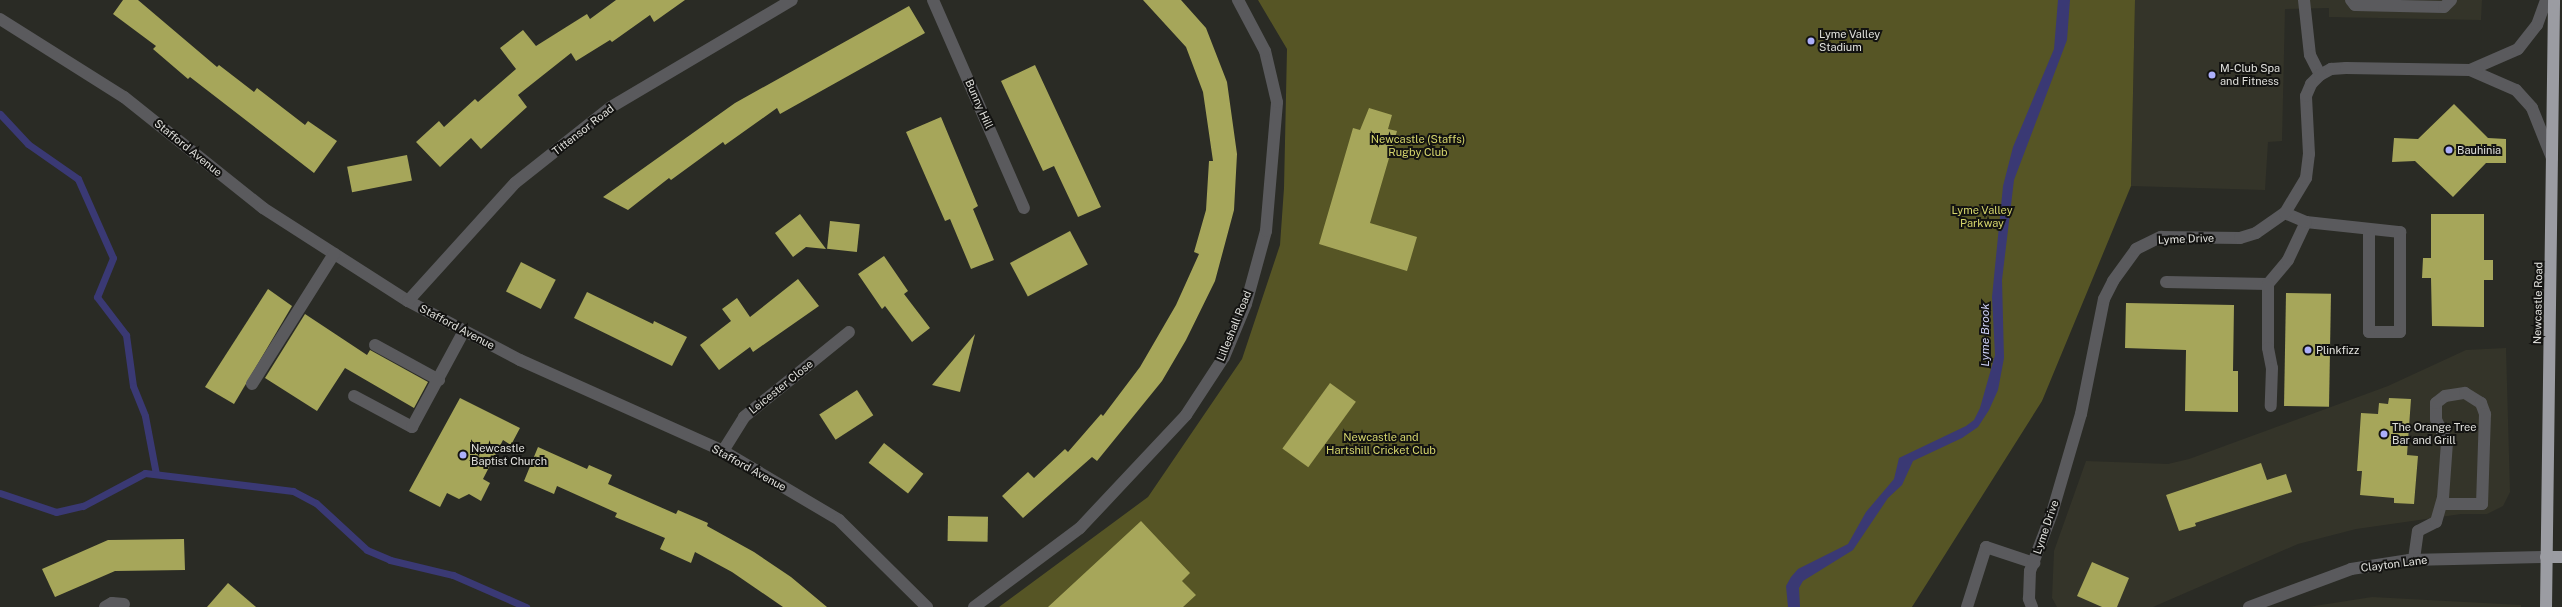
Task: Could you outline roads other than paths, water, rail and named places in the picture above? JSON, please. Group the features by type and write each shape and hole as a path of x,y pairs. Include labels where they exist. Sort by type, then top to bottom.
{"highway":[{"name":"Newcastle Road","path":"2546,607 2554,0"},
{"path":"2546,557 2562,557"}],"street":[{"name":"Tittensor Road","path":"408,301 515,183 612,107 792,0"},
{"name":"Bunny Hill","path":"933,0 1024,208"},
{"name":"Lilleshall Road","path":"974,607 1091,517 1186,415 1224,357 1246,304 1266,231 1277,102 1265,51 1238,0"},
{"path":"2304,0 2310,55 2320,75 2331,69 2346,68 2470,70 2516,90 2532,108 2553,162"},
{"path":"2351,0 2355,5 2444,7 2451,0"},
{"path":"2470,70 2518,49 2537,25 2546,0"},
{"name":"Stafford Avenue","path":"0,19 124,97 263,208 408,301 464,331 582,389 723,451 838,520 927,607"},
{"name":"Lyme Drive","path":"2032,607 2029,599 2034,563 2052,512 2081,414 2104,299 2123,265 2136,249 2148,242 2161,238 2240,238 2256,233 2285,213 2306,178 2309,154 2306,96 2311,84 2320,75"},
{"path":"2285,213 2306,222 2369,231 2400,232 2400,332 2369,332 2369,231"},
{"path":"2271,406 2272,368 2268,348 2268,284 2288,260 2306,222"},
{"path":"252,384 334,254"},
{"path":"2166,282 2268,284"},
{"path":"354,396 406,427 412,427 439,380 464,331"},
{"name":"Leicester Close","path":"723,451 744,417 849,332"},
{"path":"375,345 439,380"},
{"path":"2414,559 2418,531 2436,522 2442,504 2447,442 2434,410 2439,398 2465,393 2480,403 2485,414 2482,504 2442,504"},
{"path":"1968,607 1986,547 2034,563"},
{"name":"Clayton Lane","path":"2249,607 2351,569 2414,559 2546,557"},
{"path":"105,607 112,603 124,604"}],"waterway":[{"path":"0,114 28,144 78,179 113,258 97,297 126,335 133,386 145,416 156,474"},
{"path":"0,493 56,512 83,506 145,473 293,491 316,503 367,550 390,560 453,575 526,607"}],"place":[{"name":"Lyme Valley Stadium","path":"1811,41"},
{"name":"M-Club Spa and Fitness","path":"2212,75"},
{"name":"Bauhinia","path":"2449,150"},
{"name":"Plinkfizz","path":"2308,350"},
{"name":"The Orange Tree Bar and Grill","path":"2384,434"},
{"name":"Newcastle Baptist Church","path":"463,455"}],"park label":[{"name":"Newcastle (Staffs) Rugby Club","path":"1418,146"},
{"name":"Lyme Valley Parkway","path":"1982,217"},
{"name":"Newcastle and Hartshill Cricket Club","path":"1381,444"}],"water label":[{"name":"Lyme Brook","path":"1986,335"}]}
